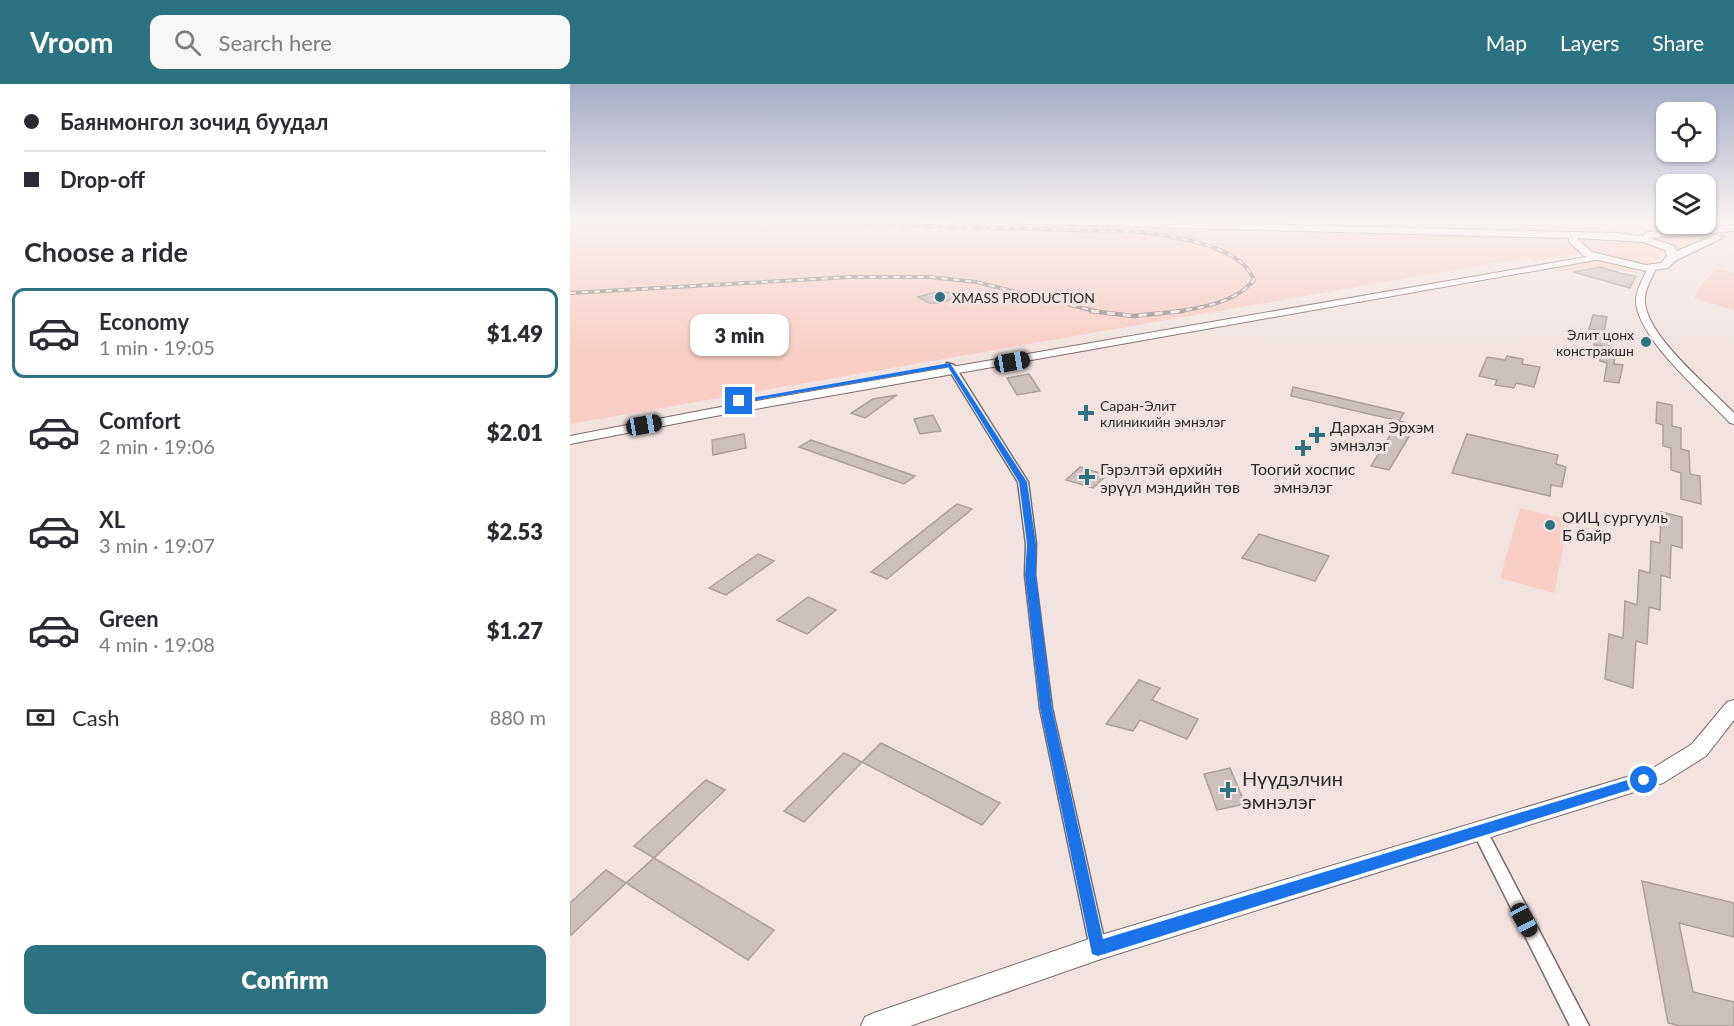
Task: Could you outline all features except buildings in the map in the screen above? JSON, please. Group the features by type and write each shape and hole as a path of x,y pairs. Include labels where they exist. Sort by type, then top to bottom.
{"highway":[{"path":"1627,263 1652,268 1664,266 1667,263"}],"main road":[{"path":"570,440 952,368 1553,263"},
{"path":"1652,268 1640,300 1643,318 1674,359 1733,418"},
{"path":"570,432 634,419 952,368"},
{"path":"874,1026 1098,948 1656,777 1699,750 1734,707"}],"street":[{"path":"952,368 1023,482 1031,544 1030,575 1046,708 1098,948"},
{"path":"1480,832 1581,1026"}],"shaded area":[{"path":"570,263 1495,263 570,424"},
{"path":"1576,263 1607,263 1628,267 1642,275 1599,266 1560,272 1549,268"},
{"path":"1717,269 1734,273 1734,310 1694,299 1701,285"},
{"path":"1520,508 1569,520 1554,593 1500,578"}],"railway":[{"path":"1173,312 1217,303 1246,288 1254,280 1241,263"},
{"path":"570,293 851,277 930,277 976,282 1099,312"},
{"path":"1091,311 1099,312"},
{"path":"1173,312 1183,311"},
{"path":"1099,312 1133,316 1173,312"}],"place":[{"name":"XMASS PRODUCTION","path":"940,297"},
{"name":"Элит цонх констракшн","path":"1646,342"},
{"name":"Саран-Элит клиникийн эмнэлэг","path":"1086,413"},
{"name":"Дархан Эрхэм эмнэлэг","path":"1317,435"},
{"name":"Тоогий хоспис эмнэлэг","path":"1303,448"},
{"name":"Гэрэлтэй өрхийн эрүүл мэндийн төв","path":"1087,477"},
{"name":"ОИЦ сургууль Б байр","path":"1550,525"},
{"name":"Нүүдэлчин эмнэлэг","path":"1228,790"}],"route":[{"path":"739,401 950,365 1023,482 1031,544 1030,575 1046,708 1098,948 1644,780"}]}
